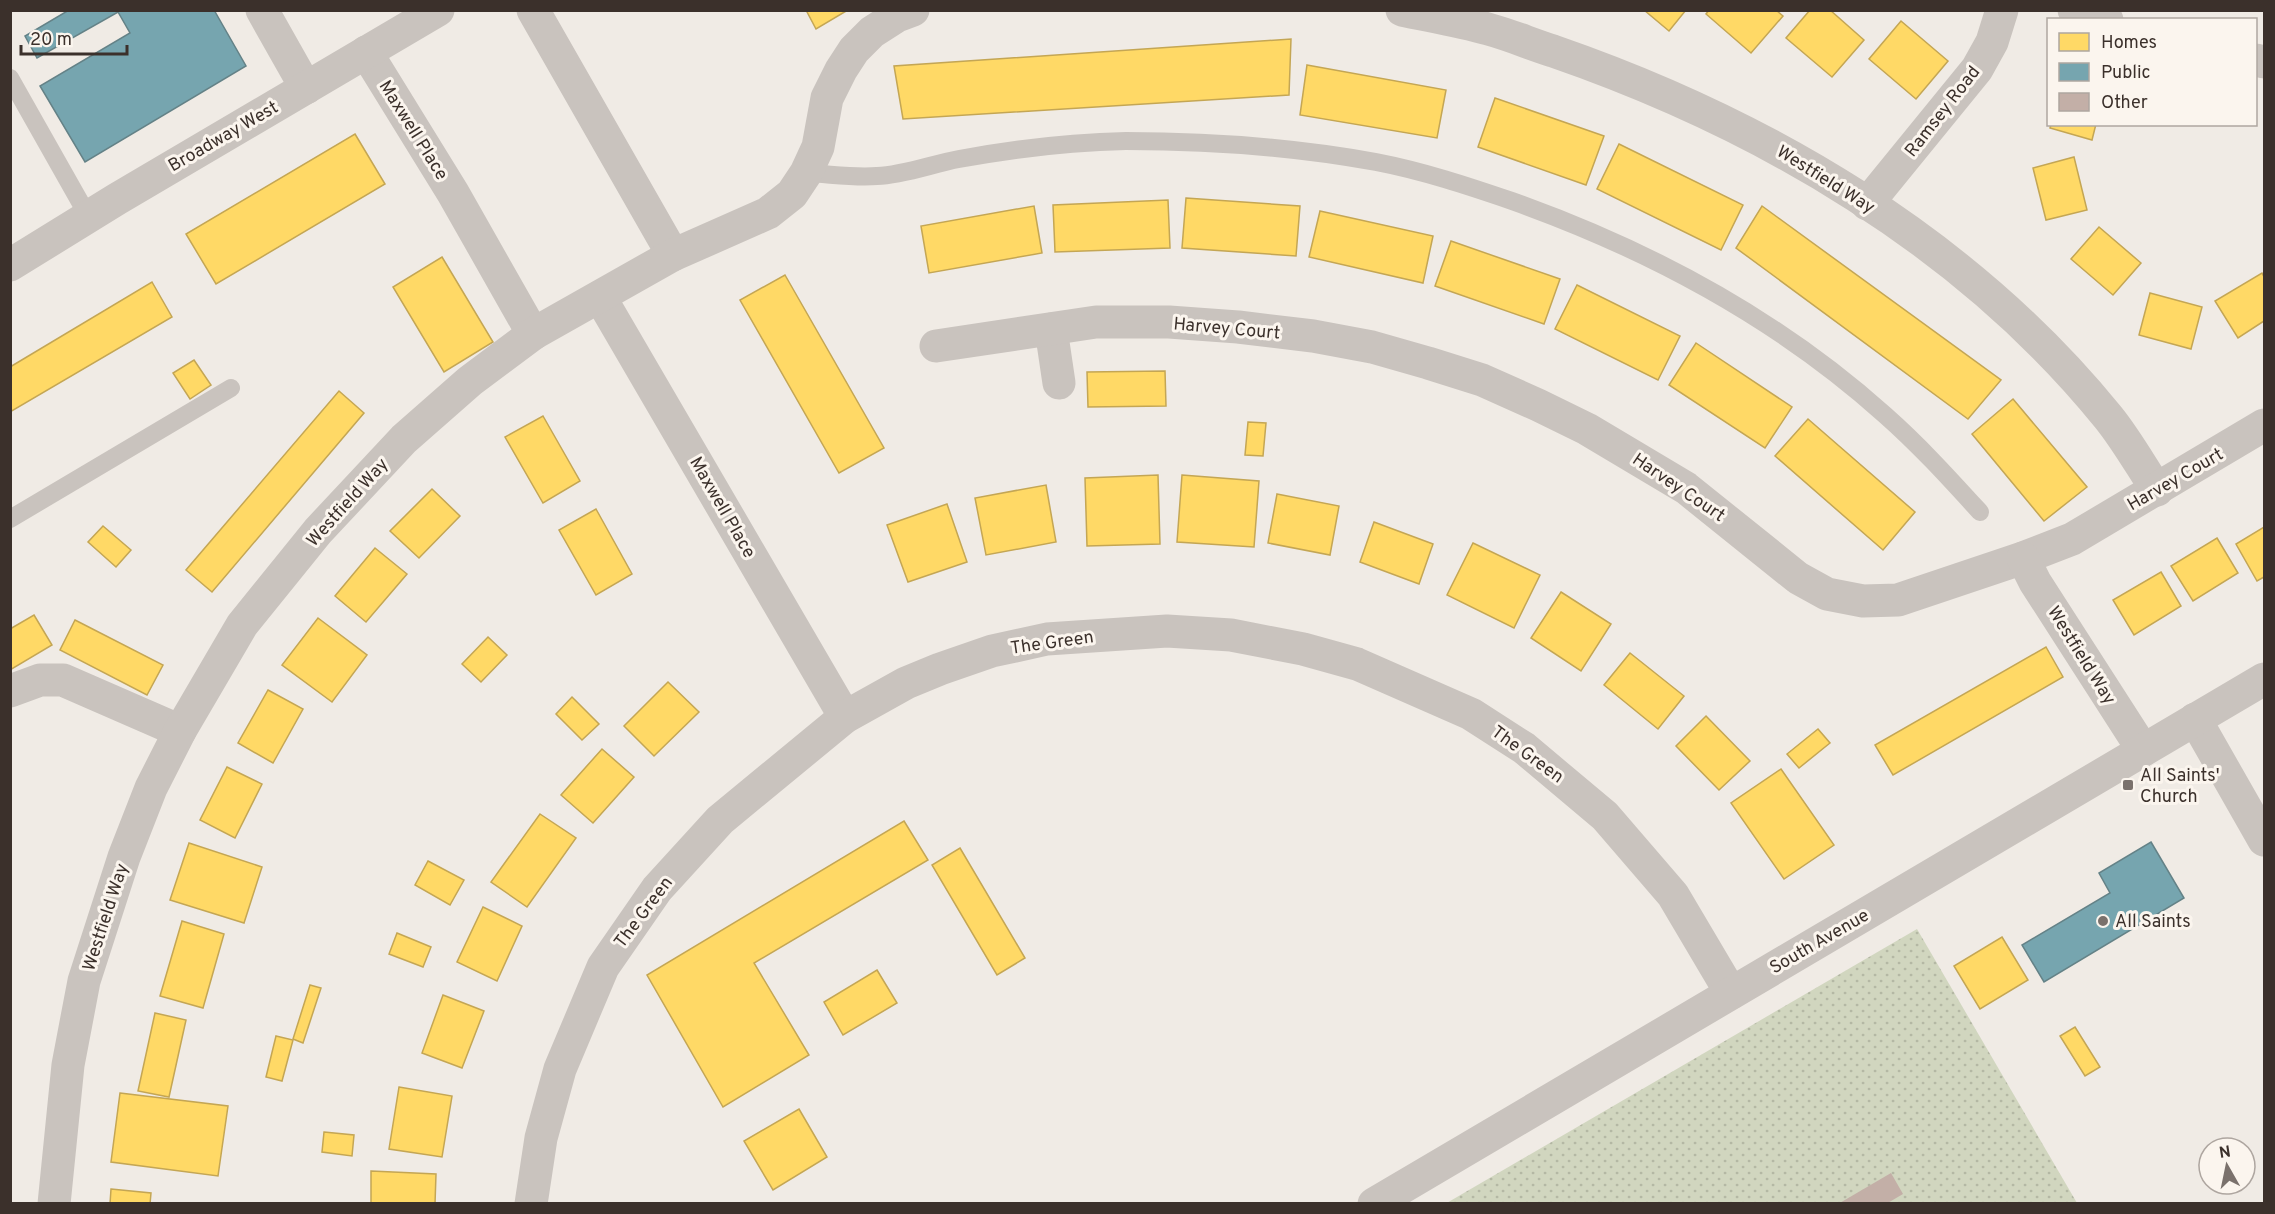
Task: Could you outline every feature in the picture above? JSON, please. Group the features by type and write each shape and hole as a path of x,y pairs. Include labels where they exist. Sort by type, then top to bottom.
{"street":[{"path":"262,10 306,88"},
{"name":"Broadway West","path":"10,265 88,216 438,10"},
{"path":"533,10 673,255"},
{"name":"Westfield Way","path":"54,1203 68,1065 84,981 124,857 151,788 180,731 242,625 318,531 418,426 470,381 533,334 673,255 768,213 792,194 806,173 818,147 827,98 854,50 872,32 897,16 914,10"},
{"name":"Westfield Way","path":"1402,10 1487,28 1614,72 1706,112 1783,151 1867,204 1940,252 2018,320 2061,363 2109,418 2157,490"},
{"name":"Ramsey Road","path":"1867,204 1977,69 1992,42 2002,10"},
{"path":"2074,10 2100,18"},
{"name":"Maxwell Place","path":"366,52 453,193 533,334"},
{"name":"Maxwell Place","path":"600,297 845,717"},
{"name":"Harvey Court","path":"936,346 1096,322 1169,322 1313,336 1372,347 1482,380 1587,429 1686,488 1798,578 1827,594 1863,601 1898,600 2023,558 2072,538 2265,425"},
{"path":"1051,329 1059,382"},
{"name":"Westfield Way","path":"2023,558 2035,582 2143,750"},
{"name":"The Green","path":"531,1203 541,1138 560,1069 603,968 657,889 720,820 845,717 906,684 940,669 992,651 1047,639 1167,631 1231,635 1303,649 1357,664 1471,714 1524,748 1605,816 1673,895 1731,993"},
{"name":"South Avenue","path":"1374,1203 2265,679"},
{"path":"10,691 39,680 63,680 180,731"},
{"path":"2195,719 2265,840"}],"lane":[{"path":"10,78 88,216"},
{"path":"806,173 879,176 958,159 1040,146 1124,141 1211,143 1299,150 1379,163 1459,182 1598,235 1681,275 1746,311 1822,365 1885,414 1935,462 1980,512"},
{"path":"10,519 231,388"}],"green space":[{"path":"1917,929 2077,1203 1445,1204"}],"building: Homes":[{"path":"806,10 848,10 816,29"},
{"path":"1644,10 1686,10 1669,31"},
{"path":"1709,10 1776,10 1783,16 1751,53 1706,14"},
{"path":"1810,10 1830,10 1864,40 1832,77 1786,38"},
{"path":"1901,21 1948,61 1916,99 1869,59"},
{"path":"1291,39 1289,95 903,119 894,66"},
{"path":"1307,65 1446,90 1437,138 1300,115"},
{"path":"1495,98 1604,136 1586,185 1478,147"},
{"path":"2050,126 2096,126 2092,140 2050,128"},
{"path":"355,134 385,184 216,284 186,234"},
{"path":"1619,144 1743,205 1721,250 1597,189"},
{"path":"2074,157 2087,210 2046,220 2033,168"},
{"path":"1186,198 1300,206 1296,256 1182,248"},
{"path":"1168,200 1170,248 1055,252 1053,205"},
{"path":"1034,206 1042,253 929,273 921,226"},
{"path":"1762,206 2001,380 1968,419 1736,248"},
{"path":"1320,211 1433,236 1423,283 1309,257"},
{"path":"2099,227 2141,263 2113,295 2071,259"},
{"path":"1451,241 1560,279 1544,324 1435,286"},
{"path":"442,257 493,342 444,372 393,287"},
{"path":"2262,273 2264,277 2264,321 2238,338 2215,301"},
{"path":"785,275 884,448 839,473 740,300"},
{"path":"152,282 172,317 10,412 10,367"},
{"path":"1577,285 1680,336 1658,380 1555,329"},
{"path":"2150,293 2202,307 2191,349 2139,335"},
{"path":"1696,343 1792,407 1765,448 1669,385"},
{"path":"194,360 211,385 190,399 173,373"},
{"path":"1165,371 1166,406 1088,407 1087,372"},
{"path":"339,391 364,413 212,592 186,570"},
{"path":"2013,399 2087,487 2044,521 1972,434"},
{"path":"543,416 580,481 543,503 505,437"},
{"path":"1808,419 1915,512 1883,550 1775,456"},
{"path":"1248,422 1266,423 1263,456 1245,455"},
{"path":"1158,475 1160,544 1087,546 1085,478"},
{"path":"1182,475 1259,481 1254,547 1177,542"},
{"path":"1046,485 1056,542 986,555 975,498"},
{"path":"432,489 460,516 419,558 390,531"},
{"path":"1277,494 1339,506 1330,555 1268,543"},
{"path":"947,504 967,562 908,582 887,525"},
{"path":"596,509 632,574 596,595 559,530"},
{"path":"1374,522 1433,544 1419,584 1360,562"},
{"path":"103,526 131,550 116,567 88,542"},
{"path":"2264,527 2264,577 2257,581 2236,544"},
{"path":"2217,538 2238,573 2193,601 2171,566"},
{"path":"1473,543 1540,575 1514,628 1447,595"},
{"path":"375,548 407,574 366,622 335,596"},
{"path":"2161,572 2181,606 2134,635 2113,600"},
{"path":"1561,592 1611,624 1581,671 1531,638"},
{"path":"34,615 52,645 10,670 10,629"},
{"path":"318,618 367,655 332,702 282,665"},
{"path":"75,620 163,665 147,695 60,650"},
{"path":"488,637 507,655 481,682 462,664"},
{"path":"2046,647 2063,677 1893,775 1875,745"},
{"path":"1630,653 1684,696 1658,729 1604,685"},
{"path":"668,682 699,712 654,756 624,726"},
{"path":"268,690 303,709 273,763 238,743"},
{"path":"572,697 599,724 582,740 556,714"},
{"path":"1706,716 1750,761 1719,790 1676,746"},
{"path":"1818,729 1830,743 1799,768 1787,754"},
{"path":"602,749 634,777 593,823 561,795"},
{"path":"227,767 262,784 235,838 200,820"},
{"path":"1781,769 1834,845 1784,879 1731,803"},
{"path":"540,814 576,838 527,907 491,882"},
{"path":"904,821 928,860 754,963 809,1055 723,1107 647,975"},
{"path":"189,843 262,867 244,923 170,900"},
{"path":"960,848 1025,958 997,975 932,865"},
{"path":"428,861 464,880 450,905 415,885"},
{"path":"483,907 522,926 497,981 457,962"},
{"path":"182,921 224,934 203,1008 160,996"},
{"path":"397,933 431,947 423,967 389,954"},
{"path":"2002,937 2028,980 1980,1009 1954,966"},
{"path":"877,970 897,1003 843,1035 824,1002"},
{"path":"310,985 321,988 303,1043 293,1039"},
{"path":"443,995 484,1011 462,1068 422,1053"},
{"path":"155,1013 186,1020 169,1097 138,1091"},
{"path":"2075,1027 2100,1067 2085,1076 2060,1036"},
{"path":"276,1036 293,1040 282,1081 266,1077"},
{"path":"399,1087 452,1096 442,1157 389,1149"},
{"path":"120,1093 228,1106 218,1176 111,1162"},
{"path":"799,1109 827,1157 773,1190 744,1141"},
{"path":"324,1132 354,1135 352,1156 322,1152"},
{"path":"371,1171 436,1174 435,1204 371,1204"},
{"path":"111,1189 151,1193 150,1204 110,1204"}],"building: Public":[{"path":"69,10 214,10 246,66 85,162 40,86 130,33 118,12 37,58 25,36"},
{"name":"All Saints","path":"2151,842 2184,898 2044,982 2022,945 2110,893 2099,873"}],"building: Other":[{"path":"1891,1173 1903,1194 1886,1204 1838,1204"}],"place":[{"name":"All Saints' Church","path":"2128,785"},
{"name":"All Saints","path":"2103,921"}]}
